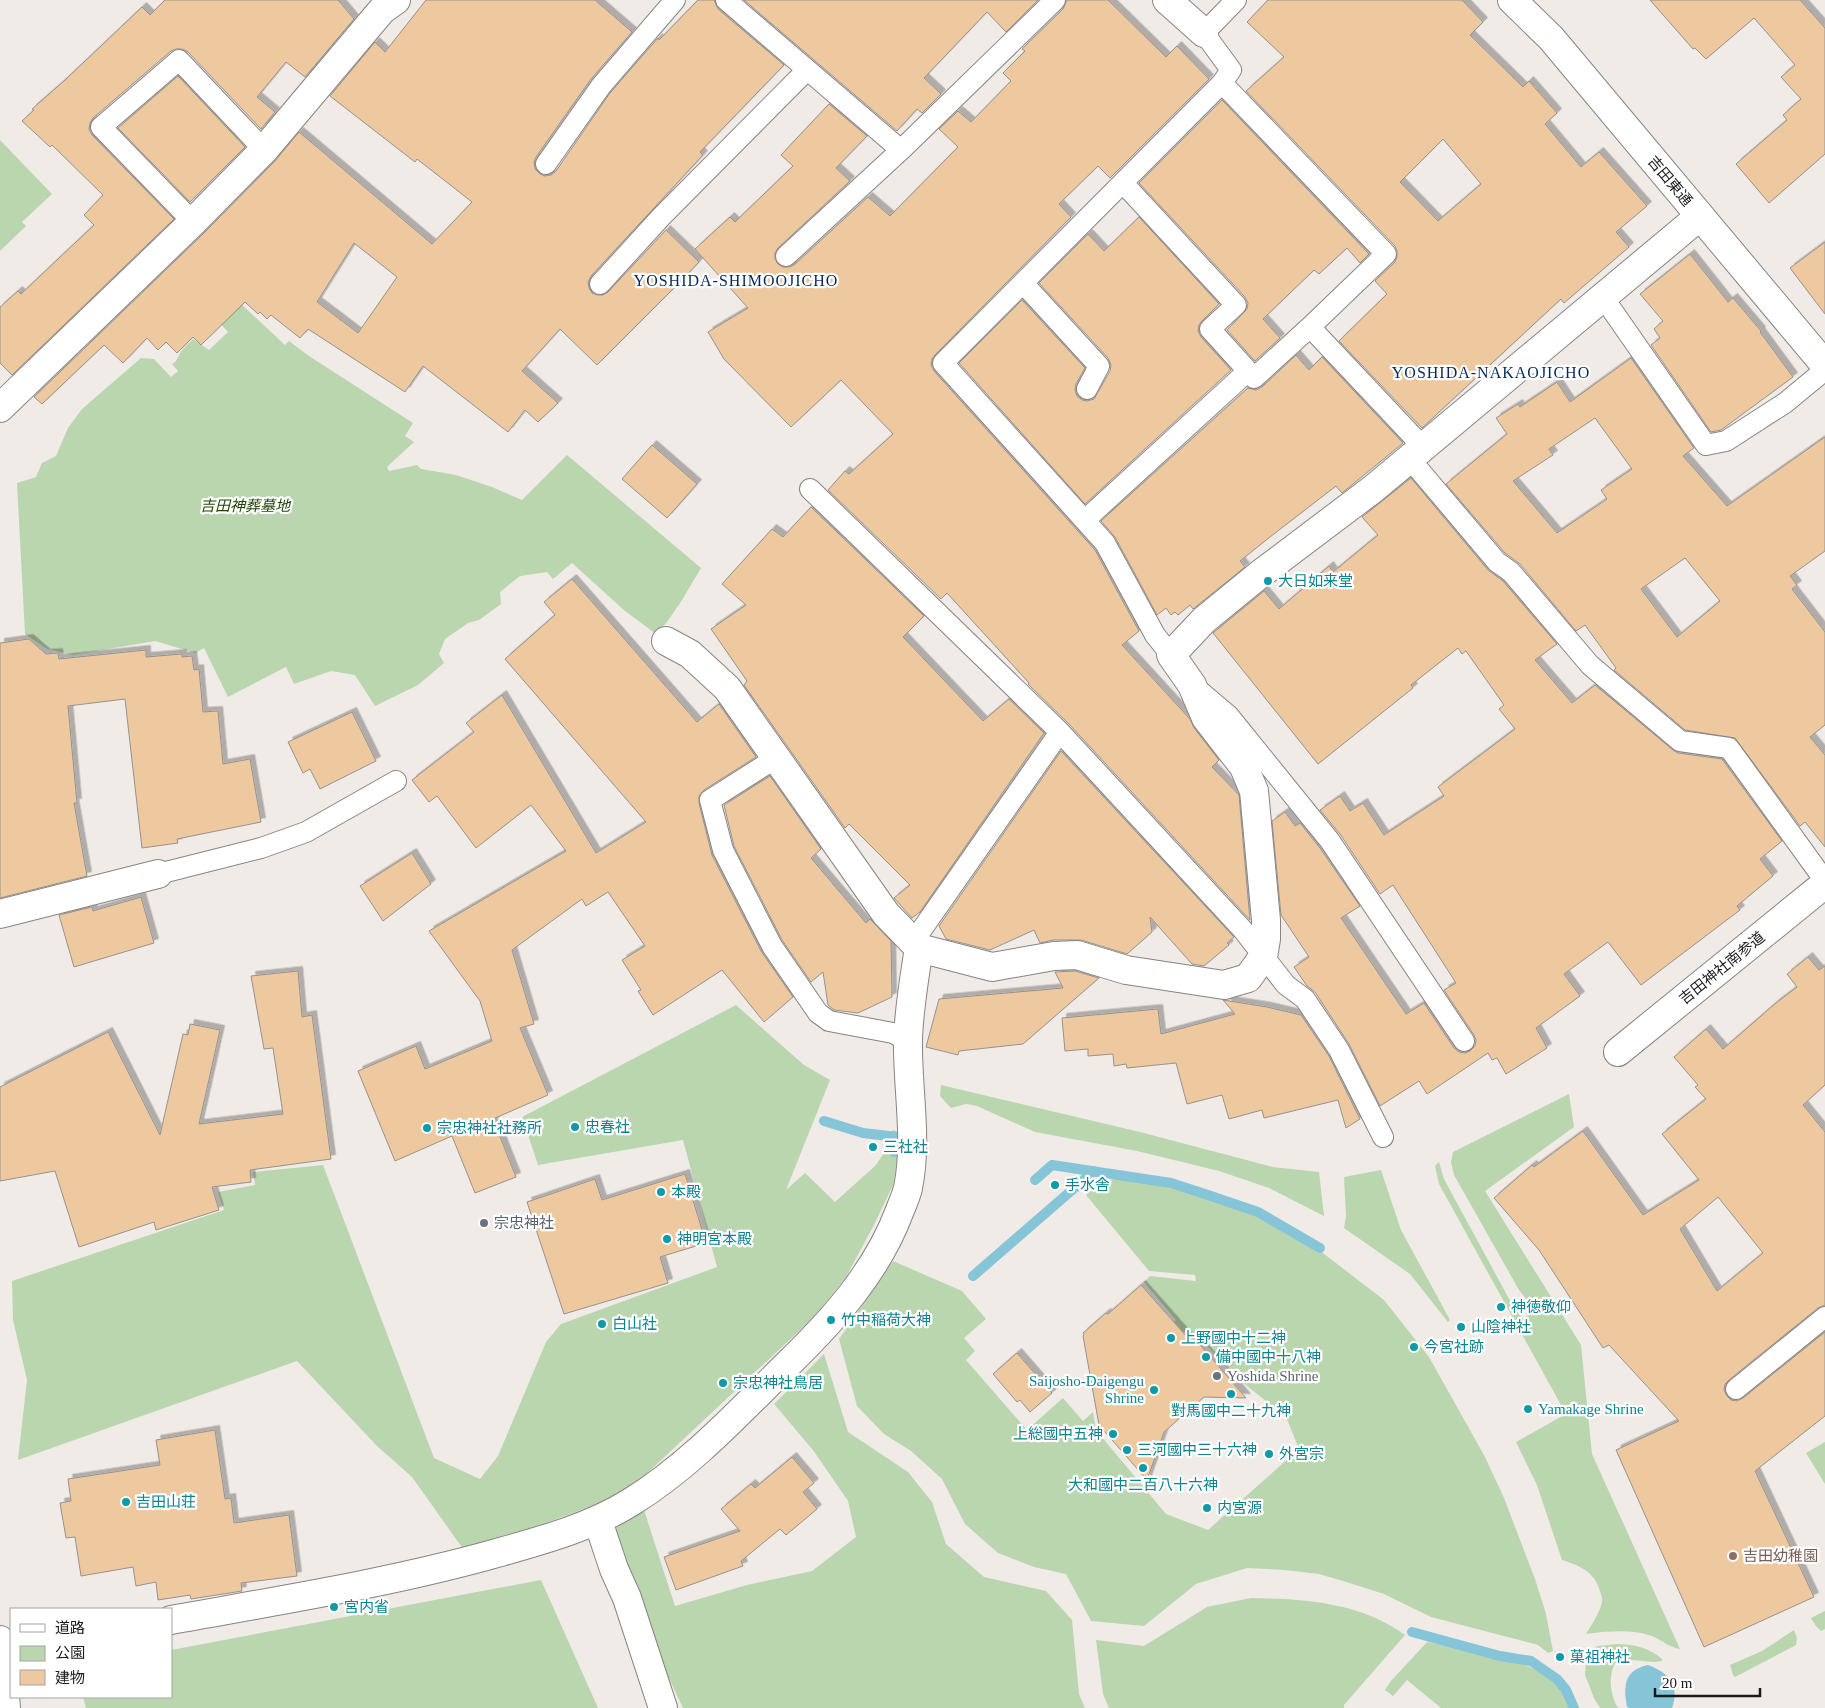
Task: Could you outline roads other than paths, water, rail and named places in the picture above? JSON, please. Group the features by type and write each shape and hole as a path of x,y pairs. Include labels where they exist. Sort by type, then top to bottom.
{"street":[{"path":"1166,0 1204,33"},
{"name":"吉田東通","path":"1512,0 1550,38 1825,365"},
{"path":"0,408 193,222 264,150 382,3"},
{"path":"666,641 690,654 727,688 886,914 916,945 992,967 1054,956 1077,956 1126,970 1224,985 1248,978 1263,957 1266,939 1266,920 1254,791 1244,767 1206,718 1192,685 1171,655 1204,620 1245,586 1373,489 1700,216"},
{"path":"0,914 158,874"},
{"name":"吉田神社南参道","path":"1618,1052 1825,882"},
{"path":"172,1620 337,1590 446,1567 531,1544 598,1520 631,1502 682,1467 820,1332 860,1285 892,1230 908,1190 912,1150 908,1042 916,945"},
{"path":"598,1520 614,1570 627,1598 663,1708"},
{"path":"3,1649 6,1708"}],"lane":[{"path":"546,164 601,86 675,0"},
{"path":"726,0 901,150"},
{"path":"786,256 901,150 1055,0"},
{"path":"1171,655 1155,635 1105,543 943,363 1222,83 1231,70 1204,33 1236,0"},
{"path":"193,222 101,127 179,60 264,150"},
{"path":"600,284 661,217 807,70"},
{"path":"1123,183 1236,305 1210,329 1254,378 1310,328 1386,254 1222,83"},
{"path":"1023,283 1099,366 1087,389"},
{"path":"1603,297 1706,445 1726,441 1785,403 1825,370"},
{"path":"1310,328 1416,453 1497,562 1511,572 1590,665 1680,741 1729,748 1825,882"},
{"path":"1085,520 1248,372"},
{"path":"810,489 1060,732 1243,930 1286,985 1305,999 1339,1050 1383,1137"},
{"path":"1192,685 1229,716 1330,841 1464,1041"},
{"path":"916,945 1060,732"},
{"path":"776,758 710,800 722,850 772,946 818,1013 830,1021 893,1033 908,1042"},
{"path":"158,874 261,848 306,832 396,781"},
{"path":"1736,1389 1825,1317"}],"water":[{"path":"1648,1665 1662,1672 1671,1681 1675,1693 1672,1708 1627,1707 1625,1692 1627,1680 1634,1671"}],"waterway":[{"path":"824,1121 863,1133 897,1137 894,1152"},
{"path":"1035,1180 1052,1165 1171,1183 1258,1212 1320,1248"},
{"path":"973,1276 1094,1171"},
{"path":"1412,1632 1500,1656 1531,1661 1557,1679 1566,1690 1574,1708"}],"place":[{"name":"大日如来堂","path":"1268,581"},
{"name":"忠春社","path":"575,1127"},
{"name":"宗忠神社社務所","path":"427,1128"},
{"name":"三社社","path":"873,1147"},
{"name":"手水舎","path":"1055,1185"},
{"name":"本殿","path":"661,1192"},
{"name":"宗忠神社","path":"484,1223"},
{"name":"神明宮本殿","path":"667,1239"},
{"name":"神徳敬仰","path":"1501,1307"},
{"name":"竹中稲荷大神","path":"831,1320"},
{"name":"白山社","path":"602,1324"},
{"name":"山陰神社","path":"1461,1327"},
{"name":"上野國中十二神","path":"1171,1338"},
{"name":"今宮社跡","path":"1414,1347"},
{"name":"備中國中十八神","path":"1206,1357"},
{"name":"Yoshida Shrine","path":"1217,1376"},
{"name":"宗忠神社鳥居","path":"723,1383"},
{"name":"Saijosho-Daigengu Shrine","path":"1154,1390"},
{"name":"對馬國中二十九神","path":"1231,1394"},
{"name":"Yamakage Shrine","path":"1528,1409"},
{"name":"上総國中五神","path":"1113,1434"},
{"name":"三河國中三十六神","path":"1127,1450"},
{"name":"外宮宗","path":"1269,1454"},
{"name":"大和國中二百八十六神","path":"1143,1468"},
{"name":"吉田山荘","path":"126,1502"},
{"name":"内宮源","path":"1207,1508"},
{"name":"吉田幼稚園","path":"1733,1556"},
{"name":"宮内省","path":"334,1607"},
{"name":"菓祖神社","path":"1560,1657"}],"district":[{"name":"YOSHIDA-SHIMOOJICHO","path":"736,280"},
{"name":"YOSHIDA-NAKAOJICHO","path":"1491,372"}],"park label":[{"name":"吉田神葬墓地","path":"245,506"}]}
